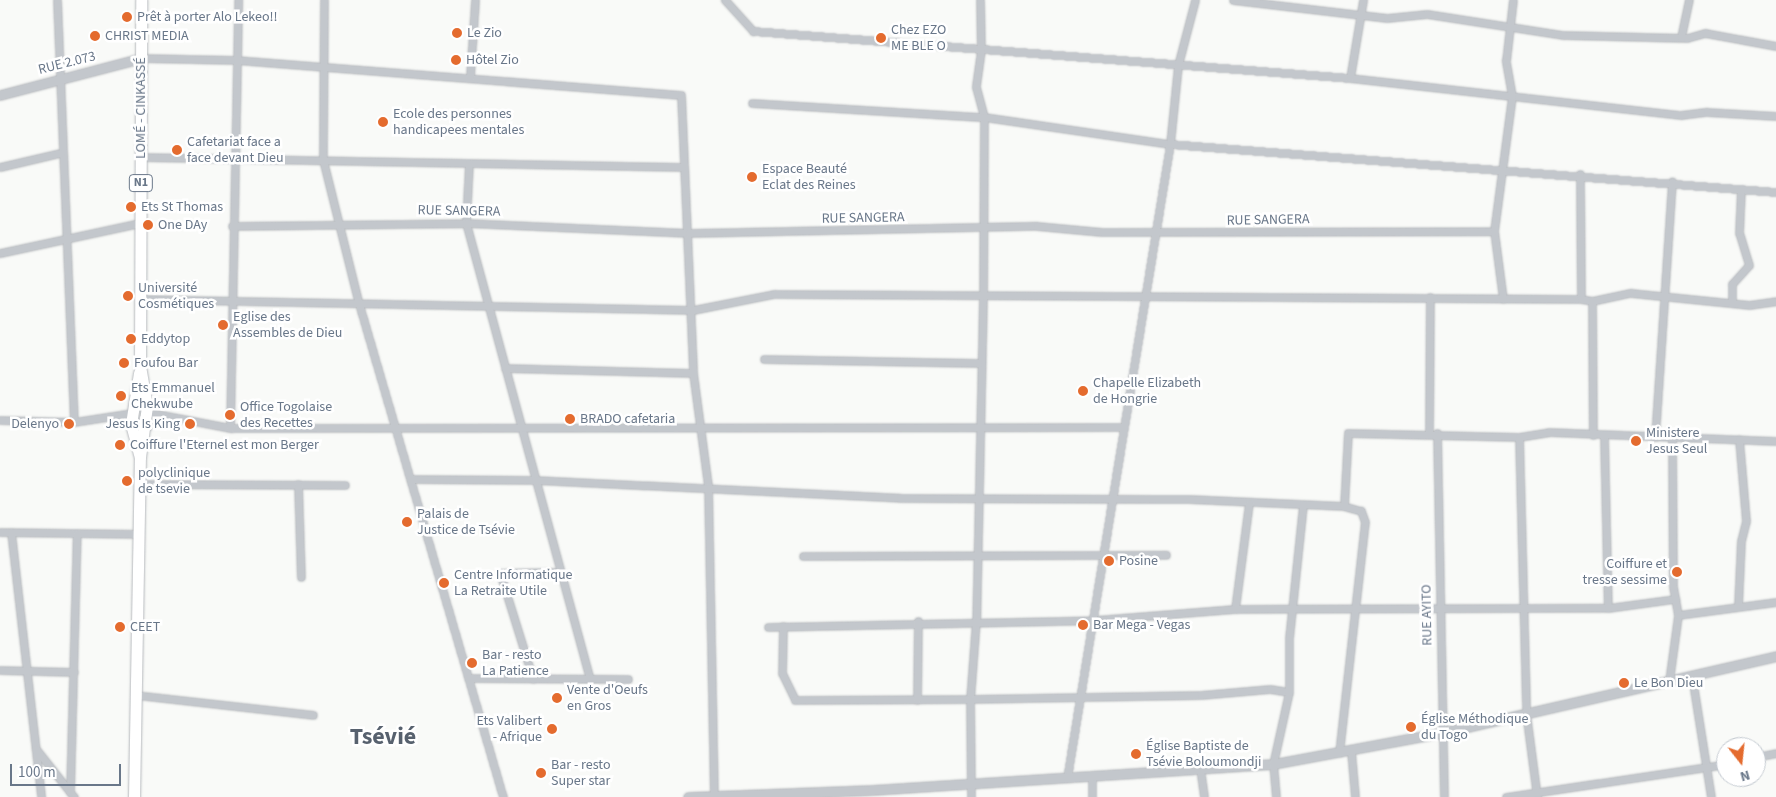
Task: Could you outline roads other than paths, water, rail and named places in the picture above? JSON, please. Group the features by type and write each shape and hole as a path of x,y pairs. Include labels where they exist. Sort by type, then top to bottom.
{"highway":[{"name":"LOMÉ - CINKASSÉ","path":"134,797 139,484 140,457 147,412 140,366 141,0"},
{"name":"LOMÉ - CINKASSÉ","path":"140,366 131,418 140,457"}],"street":[{"path":"58,0 60,153 67,240 74,422"},
{"path":"230,428 232,226 238,0"},
{"path":"324,0 320,70 324,160 359,304 503,797"},
{"path":"470,76 475,0"},
{"path":"725,0 753,31 1350,78 1681,115 1707,112 1776,116"},
{"path":"971,797 970,699 976,620 978,557 978,363 983,297 984,117 976,88 982,50 980,0"},
{"path":"1066,778 1083,696 1111,501 1170,144 1178,65 1195,0"},
{"path":"1233,0 1361,15 1427,14 1510,24 1563,35 1681,37 1705,33 1776,46"},
{"path":"1350,78 1363,0"},
{"path":"1503,299 1494,232 1504,169 1512,96 1506,61 1513,0"},
{"path":"1681,37 1689,0"},
{"path":"142,58 236,60 320,70 470,76 681,95 682,167 689,233 693,373 702,429 708,486 714,795"},
{"name":"RUE 2.073","path":"0,95 142,58"},
{"path":"752,103 984,117 1170,144 1580,174 1776,192"},
{"path":"0,167 60,153"},
{"path":"141,157 234,157 682,167"},
{"path":"469,163 466,223 487,306 522,426 590,679"},
{"path":"1580,174 1581,299"},
{"path":"1655,437 1672,182"},
{"path":"1732,303 1732,284 1749,265 1739,233 1741,189"},
{"path":"0,253 140,223"},
{"name":"RUE SANGERA","path":"232,226 466,223 689,233 982,229 1494,232"},
{"path":"140,299 692,310 774,294 983,297 1044,293 1144,300 1430,297 1581,299 1592,301 1631,293 1664,299 1732,303 1776,301"},
{"name":"RUE AYITO","path":"1430,297 1444,797"},
{"path":"1592,301 1593,435"},
{"path":"764,359 978,363"},
{"path":"505,368 693,373"},
{"path":"147,412 230,428 522,426 979,430 1123,427"},
{"path":"0,420 74,422 118,417 131,418"},
{"path":"146,427 167,417"},
{"path":"1344,506 1348,433 1433,433 1519,437 1549,432 1604,437 1776,441"},
{"path":"1519,437 1526,713 1537,794"},
{"path":"1604,437 1608,608"},
{"path":"1669,681 1678,615 1675,599 1672,438"},
{"path":"1738,606 1740,541 1746,521 1739,439"},
{"path":"410,479 535,480 708,486 772,493 978,499 1344,506 1365,515 1356,612 1339,753"},
{"path":"139,484 346,485"},
{"path":"298,484 301,577"},
{"path":"1236,609 1249,503"},
{"path":"1276,797 1273,764 1289,692 1303,506"},
{"path":"0,532 139,534"},
{"path":"11,532 41,797"},
{"path":"72,795 77,532"},
{"path":"803,556 1166,555"},
{"path":"533,679 500,572 560,572"},
{"path":"768,627 918,621 1095,620 1236,609 1294,612 1356,612 1608,608 1675,599"},
{"path":"1678,615 1776,602"},
{"path":"917,700 918,621"},
{"path":"783,626 782,674 795,700 917,700 1289,692"},
{"path":"688,797 714,795 872,794 971,783 1273,764 1441,733 1692,677 1776,656"},
{"path":"0,670 74,672"},
{"path":"1692,677 1704,768 1711,797"},
{"path":"468,678 628,679"},
{"path":"136,695 313,715"},
{"path":"36,749 72,795"},
{"path":"1351,751 1355,797"},
{"path":"1506,797 1537,794 1716,766"},
{"path":"1200,768 1204,797"},
{"path":"1092,776 1092,797"}],"place":[{"name":"Prêt à porter Alo Lekeo!!","path":"127,17"},
{"name":"Le Zio","path":"457,33"},
{"name":"CHRIST MEDIA","path":"95,36"},
{"name":"Chez EZO ME BLE O","path":"881,38"},
{"name":"Hôtel Zio","path":"456,60"},
{"name":"Ecole des personnes handicapees mentales","path":"383,122"},
{"name":"Cafetariat face a face devant Dieu","path":"177,150"},
{"name":"Espace Beauté Eclat des Reines","path":"752,177"},
{"name":"Ets St Thomas","path":"131,207"},
{"name":"One DAy","path":"148,225"},
{"name":"Université Cosmétiques","path":"128,296"},
{"name":"Eglise des Assembles de Dieu","path":"223,325"},
{"name":"Eddytop","path":"131,339"},
{"name":"Foufou Bar","path":"124,363"},
{"name":"Chapelle Elizabeth de Hongrie","path":"1083,391"},
{"name":"Ets Emmanuel Chekwube","path":"121,396"},
{"name":"Office Togolaise des Recettes","path":"230,415"},
{"name":"BRADO cafetaria","path":"570,419"},
{"name":"Delenyo","path":"69,424"},
{"name":"Jesus Is King","path":"190,424"},
{"name":"Ministere Jesus Seul","path":"1636,441"},
{"name":"Coiffure l'Eternel est mon Berger","path":"120,445"},
{"name":"polyclinique de tsevie","path":"127,481"},
{"name":"Palais de Justice de Tsévie","path":"407,522"},
{"name":"Posine","path":"1109,561"},
{"name":"Coiffure et tresse sessime","path":"1677,572"},
{"name":"Centre Informatique La Retraite Utile","path":"444,583"},
{"name":"Bar Mega - Vegas","path":"1083,625"},
{"name":"CEET","path":"120,627"},
{"name":"Bar - resto La Patience","path":"472,663"},
{"name":"Le Bon Dieu","path":"1624,683"},
{"name":"Vente d'Oeufs en Gros","path":"557,698"},
{"name":"Église Méthodique du Togo","path":"1411,727"},
{"name":"Ets Valibert - Afrique","path":"552,729"},
{"name":"Église Baptiste de Tsévie Boloumondji","path":"1136,754"},
{"name":"Bar - resto Super star","path":"541,773"}],"district":[{"name":"Tsévié","path":"383,737"}]}
